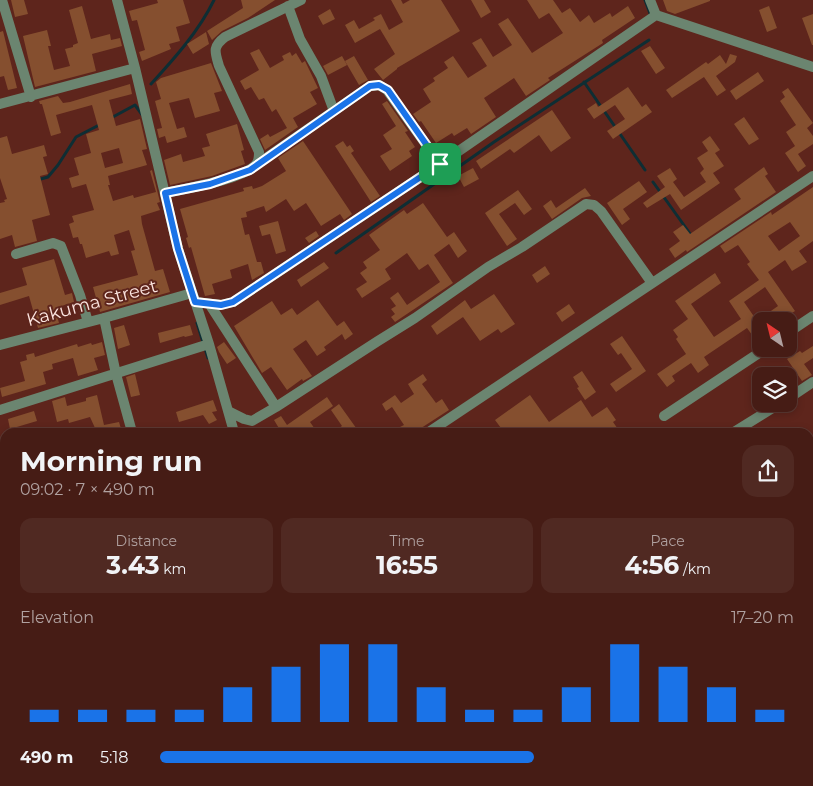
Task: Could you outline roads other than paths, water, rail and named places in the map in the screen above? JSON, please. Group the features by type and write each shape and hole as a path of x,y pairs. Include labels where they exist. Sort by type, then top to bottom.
{"street":[{"path":"2,0 31,97"},
{"path":"116,0 135,68 178,249 209,344 233,428"},
{"path":"256,165 259,152 215,51 218,43 225,37 301,0"},
{"path":"650,0 656,15 813,67"},
{"path":"288,6 300,39 321,76 334,111"},
{"path":"194,298 210,305 233,302 440,164 656,15"},
{"path":"0,104 135,68"},
{"path":"165,193 210,184 250,170 370,86 379,85 388,90 440,164"},
{"path":"435,428 813,176"},
{"path":"228,411 252,421 415,318 480,272 530,242 586,204 594,205 600,211 652,283"},
{"path":"16,254 53,243 61,246 80,295 88,322"},
{"name":"Kakuma Street","path":"0,345 104,318 194,298"},
{"path":"210,305 276,407"},
{"path":"798,326 813,316"},
{"path":"104,318 116,374 131,428"},
{"path":"0,410 209,344"},
{"path":"664,416 752,358"},
{"path":"797,393 813,382"},
{"path":"740,428 766,412"}],"waterway":[{"path":"151,84 194,34 214,0"},
{"path":"645,0 651,16"},
{"path":"336,253 494,142 649,40"},
{"path":"584,82 645,170"},
{"path":"111,118 135,105 143,116"},
{"path":"37,180 48,177 76,137 101,124"},
{"path":"653,182 691,235"},
{"path":"197,323 208,358"}]}
